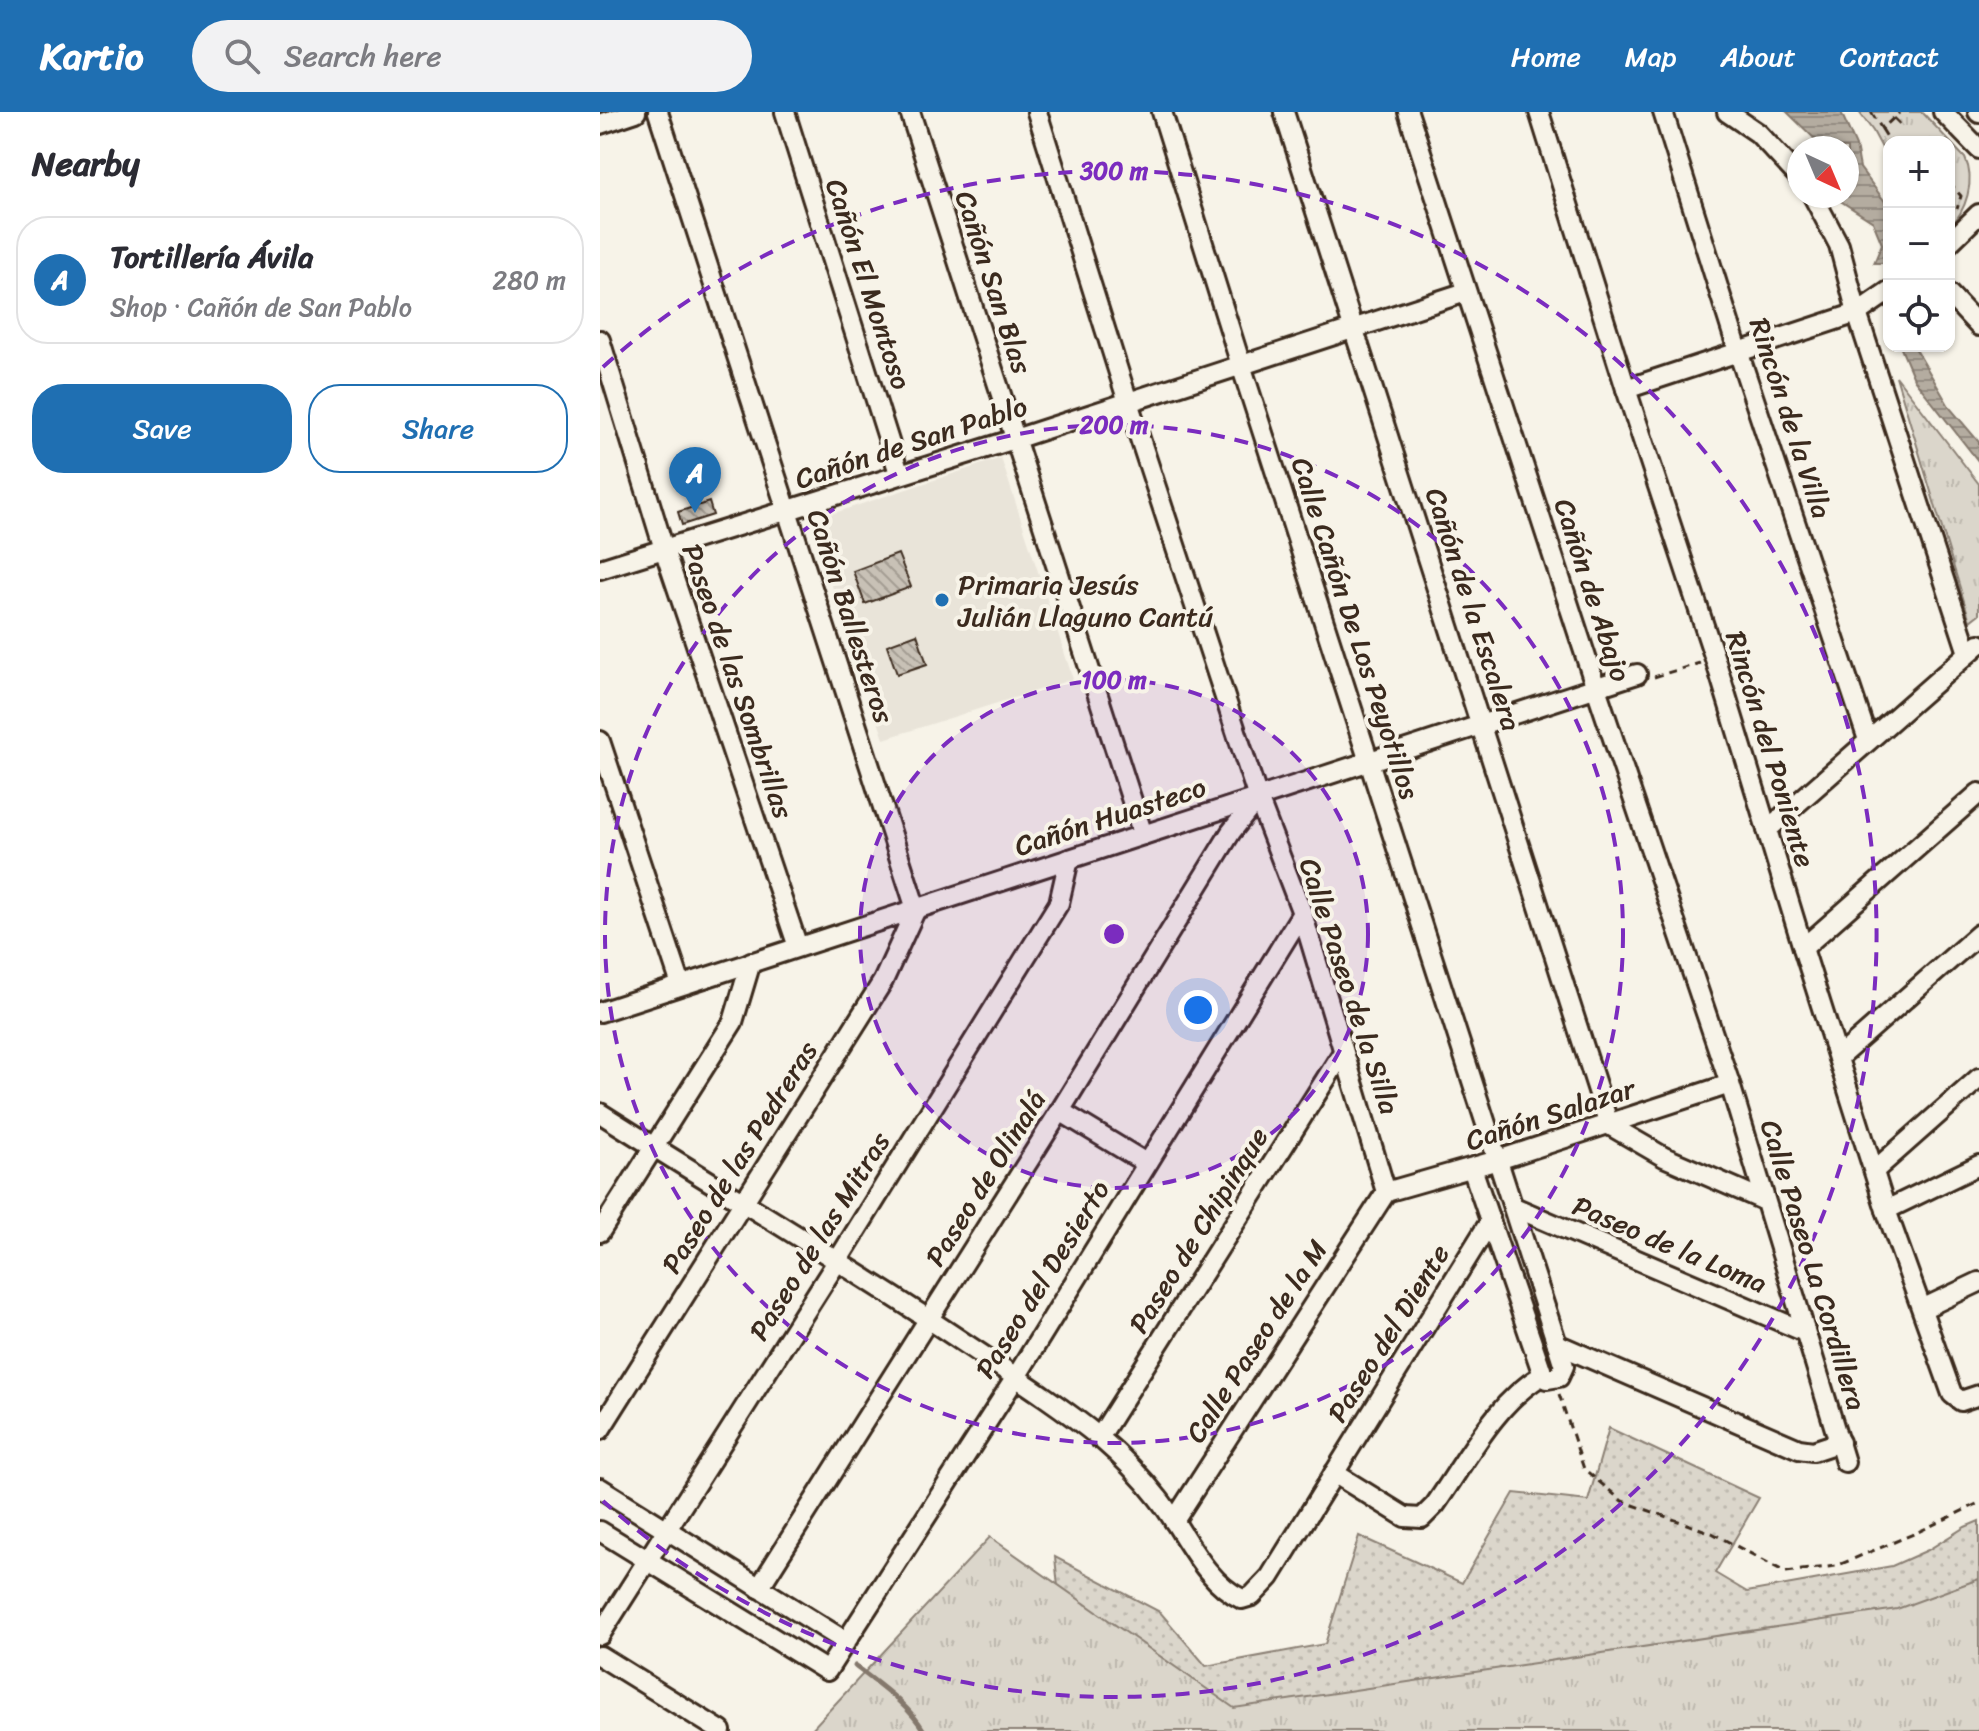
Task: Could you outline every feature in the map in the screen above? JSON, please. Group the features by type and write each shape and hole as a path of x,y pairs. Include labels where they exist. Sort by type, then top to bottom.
{"street":[{"path":"600,124 636,112"},
{"name":"Cañón Ballesteros","path":"658,112 916,909"},
{"name":"Cañón El Montoso","path":"785,112 899,473"},
{"name":"Cañón San Blas","path":"910,112 1143,835"},
{"name":"Calle Paseo de la Silla","path":"1037,112 1258,798 1302,913 1386,1192"},
{"name":"Calle Cañón De Los Peyotillos","path":"1162,112 1557,1344"},
{"name":"Cañón de la Escalera","path":"1284,112 1609,1125"},
{"name":"Cañón de Abajo","path":"1408,112 1596,688 1730,1084"},
{"name":"Rincón del Poniente","path":"1539,112 1715,659 1886,1210 1952,1394 1956,1399 1966,1401 1979,1395"},
{"name":"Rincón de la Villa","path":"1663,112 1739,354 1868,740"},
{"path":"1727,112 1758,133 1787,164"},
{"path":"1943,112 1979,149"},
{"path":"1767,830 1974,648 1857,313 1839,245 1819,208"},
{"path":"1955,237 1979,214"},
{"name":"Cañón de San Pablo","path":"600,569 1015,439 1466,292"},
{"path":"1626,389 1857,313 1883,295"},
{"path":"1955,300 1979,326"},
{"name":"Paseo de las Sombrillas","path":"600,340 664,549 798,947"},
{"name":"Cañón Huasteco","path":"601,1014 751,962 1637,674"},
{"path":"600,741 681,985"},
{"path":"1803,948 1979,793"},
{"name":"Paseo de Olinalá","path":"759,1588 1060,1111 1231,832 1258,798"},
{"name":"Paseo de las Mitras","path":"600,1635 838,1260 1059,903 1069,859"},
{"name":"Paseo de las Pedreras","path":"600,1430 883,981 916,909"},
{"name":"Paseo del Desierto","path":"648,1561 826,1672 1016,1377 1302,913"},
{"path":"1838,1058 1979,934"},
{"path":"600,1232 733,1022 751,962"},
{"name":"Paseo de Chipinque","path":"1099,1438 1343,1052"},
{"path":"1874,1171 1979,1078"},
{"name":"Cañón Salazar","path":"1386,1192 1498,1160 1730,1084"},
{"name":"Calle Paseo La Cordillera","path":"1730,1084 1845,1462"},
{"path":"1060,1111 1146,1163"},
{"path":"600,1113 838,1260 1016,1377 1099,1438 1138,1474 1174,1521"},
{"path":"1609,1125 1664,1157 1763,1200"},
{"path":"1886,1210 1979,1165"},
{"path":"1472,1168 1489,1223 1548,1377"},
{"name":"Calle Paseo de la M","path":"1174,1521 1386,1192"},
{"name":"Paseo de la Loma","path":"1514,1207 1805,1332"},
{"name":"Paseo del Diente","path":"1174,1521 1227,1592 1242,1599 1252,1596 1270,1577 1489,1223"},
{"path":"1922,1309 1979,1282"},
{"path":"1334,1473 1405,1517 1422,1518 1435,1505 1507,1401 1525,1385 1548,1377 1559,1377 1564,1370 1557,1344"},
{"path":"1557,1344 1799,1449 1813,1451 1840,1442"},
{"path":"600,1488 845,1641"},
{"path":"600,1531 648,1561"},
{"path":"600,1656 721,1731"}],"path":[{"path":"1871,112 1886,136"},
{"path":"1882,129 1900,112"},
{"path":"1894,118 1901,125"},
{"path":"1955,189 1961,196"},
{"path":"1669,673 1715,659"},
{"path":"1548,1377 1584,1469 1622,1501 1712,1533 1785,1572 1836,1566 1979,1503"}],"shaded area":[{"path":"1787,112 1841,112 1852,136 1812,136"},
{"path":"1859,162 1883,199 1883,263 1874,263 1882,244 1873,222 1851,208 1859,208"},
{"path":"1903,352 1917,352 1950,408 1979,442 1979,462 1914,379"},
{"name":"Primaria Jesús Julián Llaguno Cantú","path":"1001,458 1073,679 884,739 810,521"}],"green space":[{"path":"1859,112 1922,112 1944,136 1883,136 1883,150"},
{"path":"1955,147 1965,158 1970,176 1968,195 1955,221"},
{"path":"1896,376 1979,484 1979,614 1970,621"},
{"path":"1609,1428 1759,1498 1715,1573 1747,1592 1892,1566 1979,1521 1979,1731 1002,1731 1066,1666 1055,1557 1160,1612 1206,1666 1325,1644 1359,1536 1462,1583 1514,1493 1588,1501"},
{"path":"990,1537 1234,1708 1897,1609 1979,1579 1979,1731 810,1731"}],"building":[{"path":"709,502 713,515 682,525 678,512"},
{"path":"898,554 911,587 865,604 853,571"},
{"path":"917,634 927,664 897,674 887,645"}],"waterway":[{"path":"855,1666 901,1704 924,1731"}],"place":[{"name":"Tortillería Ávila","path":"695,513"},
{"name":"Primaria Jesús Julián Llaguno Cantú","path":"942,600"}]}
